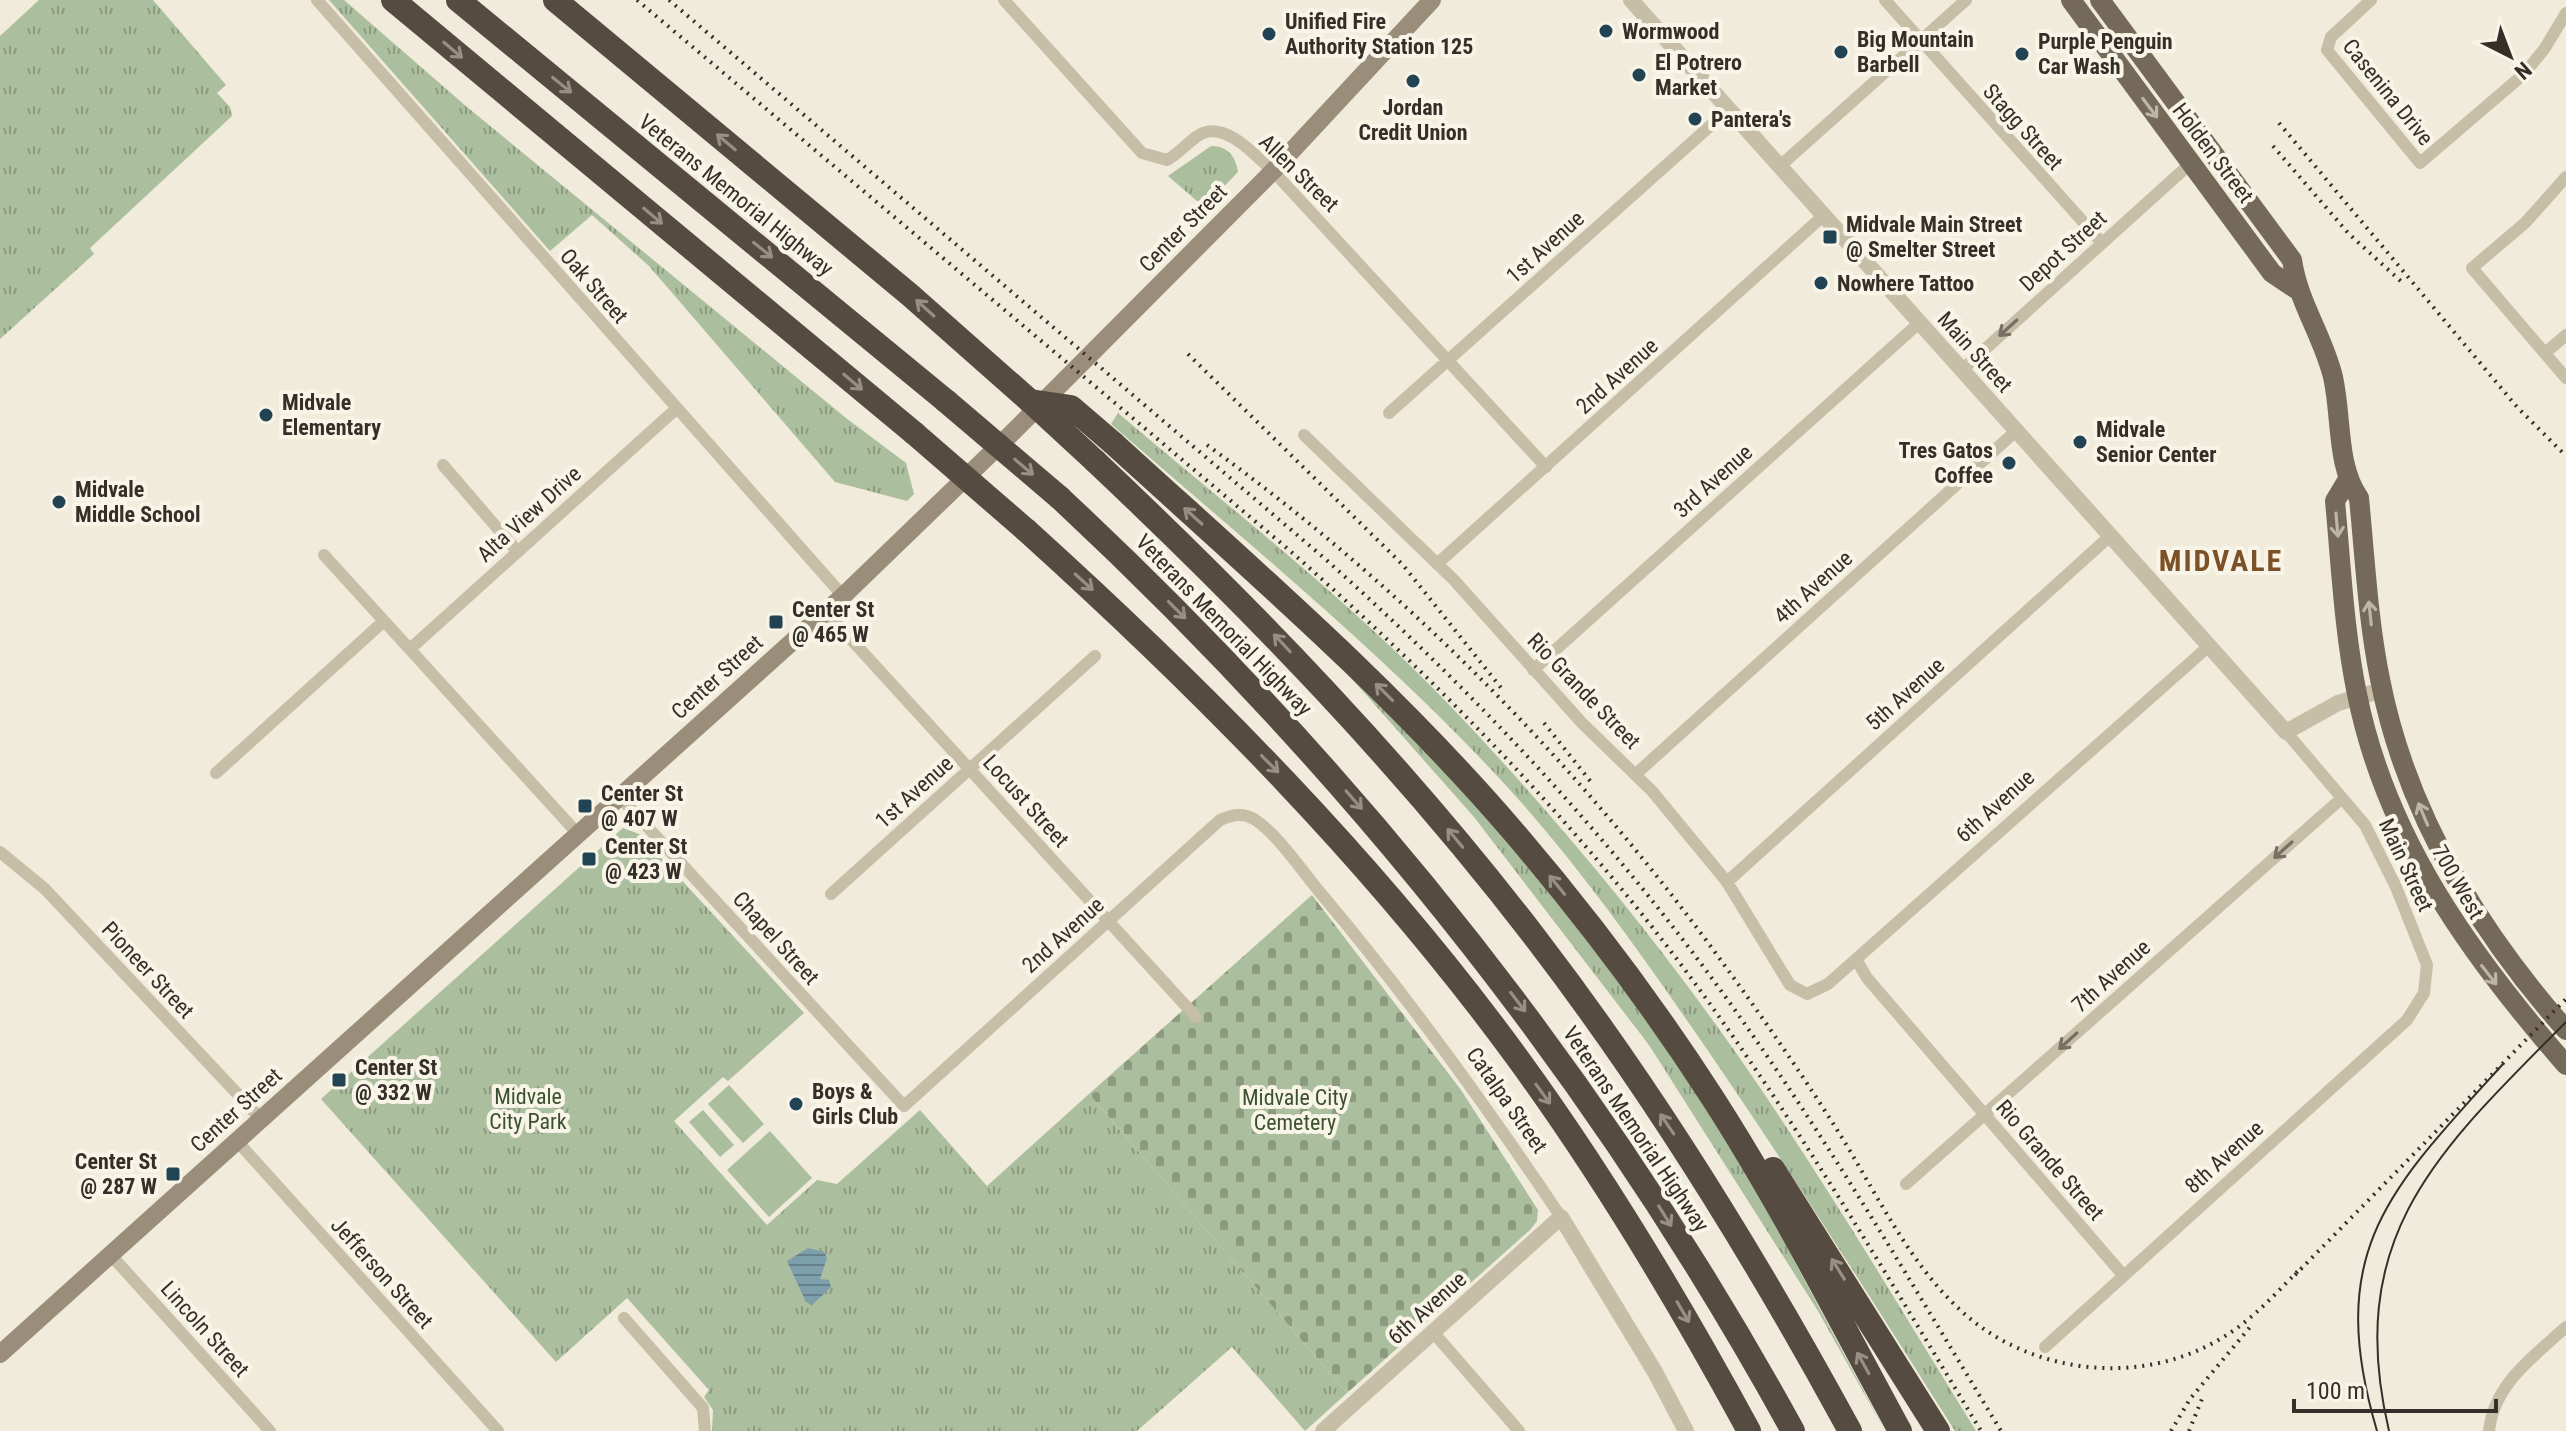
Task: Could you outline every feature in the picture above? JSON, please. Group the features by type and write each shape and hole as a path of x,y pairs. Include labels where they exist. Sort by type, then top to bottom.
{"highway":[{"path":"393,0 914,433 1026,530 1165,660 1293,787 1425,940 1515,1055 1584,1153 1720,1377 1746,1431"},
{"name":"Veterans Memorial Highway","path":"458,0 1060,498 1221,654 1331,773 1492,967 1634,1165 1793,1431"},
{"name":"Veterans Memorial Highway","path":"555,0 910,295 1030,401 1263,623 1332,696 1406,779 1537,940 1629,1066 1776,1294 1850,1431"},
{"path":"1030,401 1071,407 1113,443 1382,690 1472,785 1656,1001 1704,1064 1836,1266 1938,1431"},
{"path":"1583,917 1686,1057 1729,1124 1900,1431"}],"main road":[{"name":"Center Street","path":"0,1354 843,596 1013,432 1273,171 1432,0"},
{"name":"Holden Street","path":"2071,0 2272,273 2296,289"},
{"name":"Holden Street","path":"2100,0 2292,260 2296,289 2318,328 2330,366 2347,481 2359,498 2382,690"},
{"name":"Holden Street","path":"2347,481 2335,501 2357,696"},
{"name":"700 West","path":"2382,690 2408,776 2446,863 2493,940 2566,1030"},
{"name":"700 West","path":"2357,696 2392,806 2433,891 2487,973 2566,1065"}],"street":[{"name":"Oak Street","path":"317,0 843,596"},
{"name":"Allen Street","path":"1004,0 1142,153 1167,160 1202,134 1222,132 1273,171 1546,467"},
{"name":"Main Street","path":"1631,0 2342,798 2377,844 2396,887 2427,965 2424,993"},
{"name":"Stagg Street","path":"1885,0 2102,243"},
{"path":"1779,167 1966,0"},
{"name":"Casenina Drive","path":"2371,0 2326,45 2334,63 2420,163 2524,74 2545,48 2566,13"},
{"name":"1st Avenue","path":"1389,413 1728,110"},
{"name":"Depot Street","path":"1962,370 2191,163"},
{"path":"2566,177 2525,223 2472,268 2566,378"},
{"name":"2nd Avenue","path":"1437,564 1823,216"},
{"name":"3rd Avenue","path":"1533,670 1919,323"},
{"path":"2545,353 2566,335"},
{"name":"Alta View Drive","path":"410,649 676,409"},
{"name":"4th Avenue","path":"1637,773 2016,431"},
{"name":"Rio Grande Street","path":"1304,435 1437,564 1582,723 1637,773 1727,882 1790,985 1807,994"},
{"path":"443,465 517,551"},
{"name":"5th Avenue","path":"1727,882 2110,536"},
{"path":"324,555 578,834"},
{"name":"Locust Street","path":"826,612 1196,1017"},
{"path":"216,773 384,621"},
{"name":"6th Avenue","path":"1807,994 1819,991 1856,959 2209,646"},
{"name":"1st Avenue","path":"831,894 1095,656"},
{"path":"2286,732 2318,712 2357,696 2382,690"},
{"name":"Chapel Street","path":"620,797 904,1106"},
{"name":"7th Avenue","path":"1906,1184 2342,798"},
{"name":"2nd Avenue","path":"904,1106 1220,820 1234,814 1256,820"},
{"name":"Catalpa Street","path":"1256,820 1390,979 1492,1115 1561,1217 1655,1372 1686,1431"},
{"name":"Pioneer Street","path":"0,852 45,889 262,1120"},
{"name":"Rio Grande Street","path":"1856,959 1867,978 2123,1275"},
{"name":"8th Avenue","path":"2045,1347 2407,1020 2424,993"},
{"name":"Jefferson Street","path":"237,1141 498,1431"},
{"name":"6th Avenue","path":"1323,1431 1561,1217"},
{"name":"Lincoln Street","path":"110,1254 270,1431"},
{"path":"624,1318 703,1408 705,1431"},
{"path":"2489,1431 2495,1405 2505,1387 2566,1327"},
{"path":"1433,1332 1519,1431"}],"green space":[{"path":"39,0 153,0 226,85 217,93 230,107 232,116 90,248 94,254 0,339 0,36"},
{"path":"329,0 344,0 467,107 846,418 906,463 914,494 907,501 835,482 649,266 592,215 550,251"},
{"path":"1211,146 1230,153 1238,172 1204,207 1168,176"},
{"path":"1118,413 1376,633 1456,712 1577,847 1691,990 1761,1089 1976,1431 1955,1431 1823,1224 1663,986 1565,855 1513,793 1396,674 1111,424"},
{"path":"1330,654 1461,784 1622,981 1733,1146 1885,1431 1818,1311 1649,1045 1474,817"},
{"name":"Midvale City Park","path":"623,828 639,834 804,1013 728,1081 723,1077 674,1121 767,1225 817,1180 837,1184 920,1110 987,1186 1089,1094 1347,1393 1305,1431 1232,1347 1137,1431 712,1431 713,1410 704,1397 709,1390 627,1298 556,1362 321,1099"},
{"name":"Midvale City Cemetery","path":"1312,895 1461,1090 1538,1210 1537,1221 1530,1230 1347,1393 1089,1094"},
{"path":"729,1085 764,1124 743,1143 708,1104"},
{"path":"703,1110 734,1145 720,1157 689,1122"},
{"path":"770,1131 812,1178 769,1217 727,1170"}],"water":[{"path":"808,1248 824,1252 827,1258 820,1279 829,1280 831,1287 812,1305 806,1302 787,1261"}],"tram line":[{"path":"2389,1431 2378,1362 2379,1302 2391,1249 2413,1201 2442,1156 2478,1112 2566,1022"},
{"path":"2377,1431 2362,1369 2358,1316 2363,1269 2377,1228 2399,1188 2427,1150 2503,1064"}],"railway":[{"path":"637,0 1288,549 1398,649 1503,755 1602,865 1733,1036 1842,1203 1981,1431"},
{"path":"669,0 1323,557 1430,657 1532,762 1675,929 1757,1041 1864,1206 2001,1431"},
{"path":"2279,123 2517,407 2566,456"},
{"path":"2273,146 2349,234 2405,285"},
{"path":"1188,354 1403,565 1502,689"},
{"path":"1207,445 1346,554 1412,612 1537,737 1595,802 1723,963 1819,1101 1904,1242 1946,1296 1970,1319 1998,1338 2052,1360 2080,1366 2138,1367 2194,1352 2232,1332 2302,1267"},
{"path":"1544,723 1591,782"},
{"path":"2295,1275 2566,999"},
{"path":"2171,1431 2190,1399 2251,1326"},
{"path":"2189,1431 2204,1394"}],"place":[{"name":"Wormwood","path":"1606,31"},
{"name":"Unified Fire Authority Station 125","path":"1269,34"},
{"name":"Big Mountain Barbell","path":"1841,52"},
{"name":"Purple Penguin Car Wash","path":"2022,54"},
{"name":"El Potrero Market","path":"1639,75"},
{"name":"Jordan Credit Union","path":"1413,81"},
{"name":"Pantera's","path":"1695,119"},
{"name":"Midvale Main Street @ Smelter Street","path":"1830,237"},
{"name":"Nowhere Tattoo","path":"1821,283"},
{"name":"Midvale Elementary","path":"266,415"},
{"name":"Midvale Senior Center","path":"2080,442"},
{"name":"Tres Gatos Coffee","path":"2009,463"},
{"name":"Midvale Middle School","path":"59,502"},
{"name":"Center St @ 465 W","path":"776,622"},
{"name":"Center St @ 407 W","path":"585,806"},
{"name":"Center St @ 423 W","path":"589,859"},
{"name":"Center St @ 332 W","path":"339,1080"},
{"name":"Boys & Girls Club","path":"796,1104"},
{"name":"Center St @ 287 W","path":"173,1174"}],"district":[{"name":"MIDVALE","path":"2221,560"}]}
